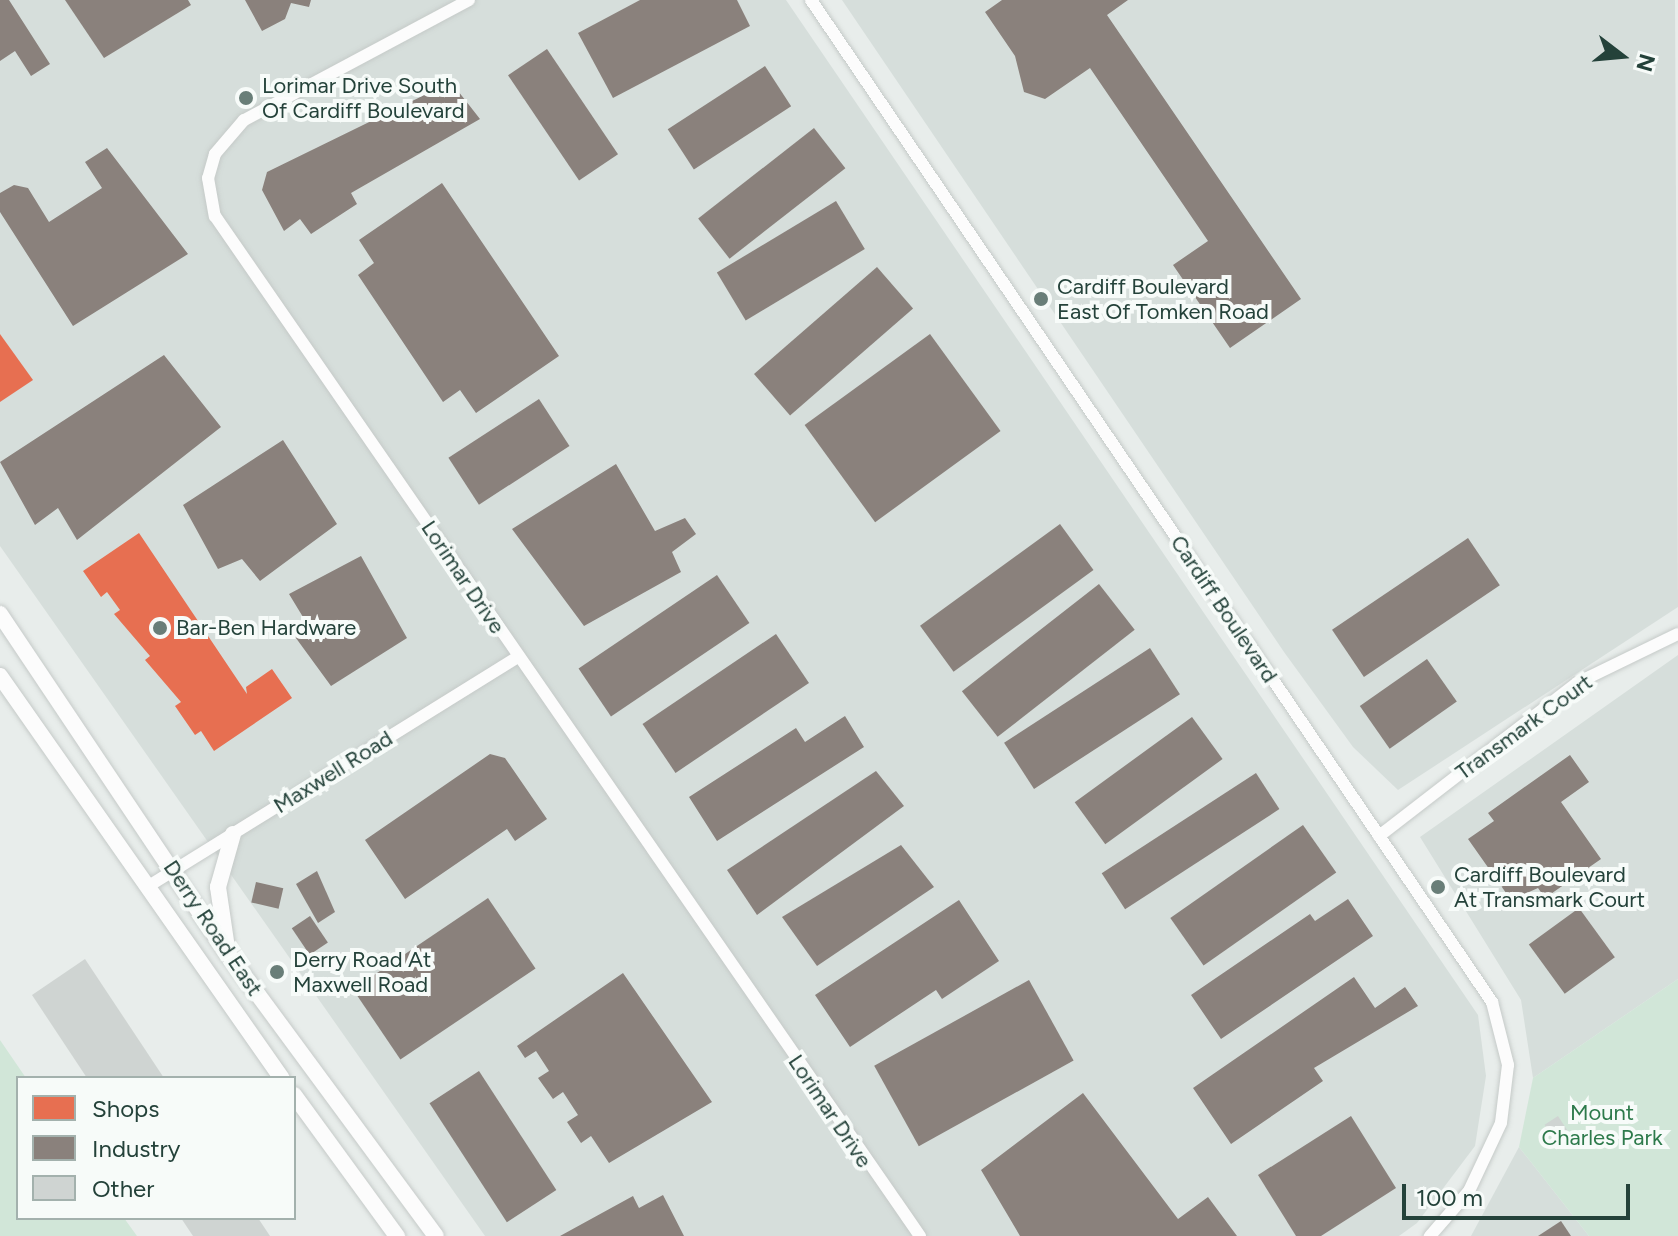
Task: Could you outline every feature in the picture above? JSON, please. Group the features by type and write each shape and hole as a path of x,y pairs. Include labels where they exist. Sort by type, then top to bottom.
{"main road":[{"name":"Derry Road East","path":"0,614 228,954 436,1236"},
{"name":"Derry Road East","path":"0,676 281,1076"},
{"path":"228,954 218,887 233,834"},
{"path":"296,1098 397,1236"}],"street":[{"name":"Lorimar Drive","path":"469,0 244,120 215,154 208,178 215,216 920,1236"},
{"name":"Cardiff Boulevard","path":"811,0 1492,1002 1506,1043 1508,1085 1496,1137 1469,1191 1430,1236"},
{"name":"Transmark Court","path":"1379,836 1577,683 1678,634"},
{"name":"Maxwell Road","path":"147,887 518,657"}],"shaded area":[{"path":"0,0 786,0 1478,1015 1486,1076 1475,1146 1417,1223 1399,1236 485,1236 0,546"},
{"path":"842,0 1675,0 1678,607 1398,790 1353,747 1284,652"},
{"path":"1678,655 1678,979 1533,1078 1521,1000 1420,837"},
{"path":"1519,1147 1589,1236 1471,1236"}],"green space":[{"name":"Mount Charles Park","path":"1678,979 1678,1236 1589,1236 1519,1147 1533,1078"},
{"path":"0,1040 25,1076 16,1076 16,1220 125,1220 137,1236 0,1236"}],"building: Shops":[{"path":"0,334 33,380 0,402"},
{"path":"139,533 247,694 246,687 272,669 292,698 214,751 201,731 195,735 175,706 181,702 145,660 150,656 114,614 120,610 107,592 101,597 83,571"}],"building: Industry":[{"path":"0,0 9,0 50,64 31,76 15,51 0,61"},
{"path":"65,0 188,0 191,5 104,58"},
{"path":"245,0 311,0 309,7 291,3 285,19 262,31"},
{"path":"640,0 737,0 750,26 613,98 578,33"},
{"path":"1002,0 1128,0 1107,15 1301,299 1230,348 1173,265 1208,241 1090,68 1045,99 1024,92 1015,56 985,12"},
{"path":"547,49 618,154 579,181 508,75"},
{"path":"765,66 791,106 694,169 668,129"},
{"path":"451,82 480,119 351,193 357,204 311,234 300,219 284,231 262,190 267,172"},
{"path":"814,128 845,168 730,259 698,219"},
{"path":"107,148 188,254 73,326 0,212 0,193 14,185 28,188 49,222 102,188 85,162"},
{"path":"442,183 559,356 476,413 460,390 443,402 358,275 374,263 359,240"},
{"path":"836,201 865,249 746,321 717,273"},
{"path":"877,267 913,309 790,415 754,374"},
{"path":"930,334 1001,431 875,522 805,425"},
{"path":"164,355 221,427 77,540 58,508 35,525 0,462"},
{"path":"539,399 569,446 479,505 448,458"},
{"path":"283,440 337,524 260,581 242,559 218,569 183,505"},
{"path":"616,464 655,531 685,518 696,534 672,552 681,572 584,626 512,529"},
{"path":"1060,524 1094,570 954,672 920,626"},
{"path":"1468,538 1500,585 1364,677 1332,630"},
{"path":"361,556 407,638 331,686 293,634 306,622 289,594"},
{"path":"717,575 749,623 611,716 579,668"},
{"path":"1099,584 1135,630 998,737 962,691"},
{"path":"776,634 809,683 676,773 643,724"},
{"path":"1150,648 1180,694 1034,789 1004,743"},
{"path":"1427,659 1457,702 1390,749 1360,706"},
{"path":"845,716 864,747 717,841 689,797 796,728 805,742"},
{"path":"1192,717 1223,759 1105,844 1075,802"},
{"path":"490,754 505,758 547,819 515,841 507,829 405,899 365,840"},
{"path":"1570,755 1589,782 1561,802 1601,859 1545,898 1538,888 1511,900 1468,839 1494,821 1488,813"},
{"path":"876,771 904,806 757,915 727,870"},
{"path":"1256,773 1279,809 1125,909 1102,873"},
{"path":"1303,825 1336,873 1204,965 1170,918"},
{"path":"901,845 934,887 817,966 782,917"},
{"path":"317,871 335,912 318,923 296,884"},
{"path":"256,882 283,888 279,909 251,902"},
{"path":"488,898 536,968 400,1060 353,989"},
{"path":"1348,899 1373,936 1221,1039 1191,995 1310,914 1315,921"},
{"path":"959,900 999,961 942,999 936,990 850,1047 815,995"},
{"path":"1579,908 1615,957 1565,994 1529,944"},
{"path":"310,916 328,943 310,955 292,928"},
{"path":"623,973 712,1102 609,1163 591,1136 581,1143 567,1122 578,1115 563,1092 553,1099 538,1078 549,1071 536,1051 525,1058 517,1046"},
{"path":"1354,977 1375,1008 1405,987 1418,1006 1314,1068 1323,1081 1231,1144 1193,1088"},
{"path":"1029,980 1074,1060 919,1146 874,1066"},
{"path":"479,1071 556,1190 507,1222 430,1103"},
{"path":"1083,1093 1178,1219 1208,1197 1237,1236 1020,1236 981,1170"},
{"path":"1351,1116 1396,1188 1321,1236 1296,1236 1258,1175"},
{"path":"663,1195 684,1236 560,1236 633,1196 639,1208"},
{"path":"1561,1221 1571,1236 1538,1236"}],"building: Other":[{"path":"85,959 163,1076 86,1076 32,995"},
{"path":"1558,1116 1569,1133 1555,1141 1545,1125"},
{"path":"182,1220 259,1220 270,1236 193,1236"}],"place":[{"name":"Lorimar Drive South Of Cardiff Boulevard","path":"246,98"},
{"name":"Cardiff Boulevard East Of Tomken Road","path":"1041,299"},
{"name":"Bar-Ben Hardware","path":"160,628"},
{"name":"Cardiff Boulevard At Transmark Court","path":"1438,887"},
{"name":"Derry Road At Maxwell Road","path":"277,972"}]}
